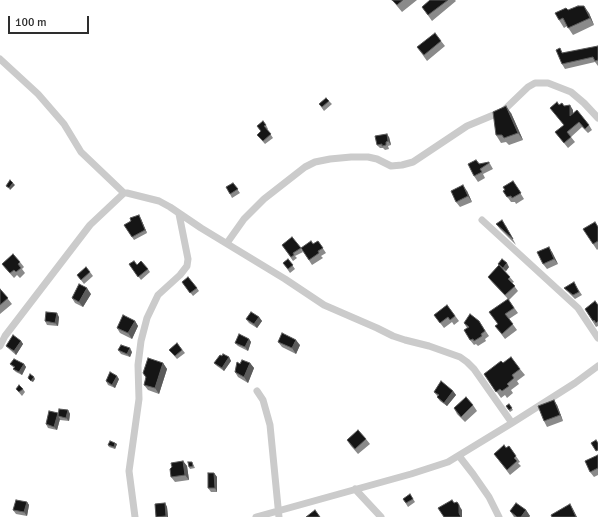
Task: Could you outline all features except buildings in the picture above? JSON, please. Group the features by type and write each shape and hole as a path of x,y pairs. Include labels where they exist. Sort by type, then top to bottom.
{"street":[{"path":"0,59 38,94 64,124 81,152 124,193 135,194 159,201 286,279 324,305 393,336 429,346 460,357 467,362 483,382 512,424"},
{"path":"227,243 244,220 264,199 305,167 315,162 351,157 368,157 377,159 391,166 413,162 467,126 503,111 528,87 535,83 548,83 571,92 598,118"},
{"path":"0,346 5,336 85,231 124,193"},
{"path":"135,517 129,471 139,399 138,365 141,341 147,318 158,295 180,275 187,266 188,259 179,214"},
{"path":"482,220 578,308 598,338"},
{"path":"256,517 278,514 355,489 411,474 448,462 512,424 575,383 598,366"},
{"path":"256,391 263,400 270,425 278,514"},
{"path":"459,456 485,491 499,517"},
{"path":"355,489 381,517"}]}
